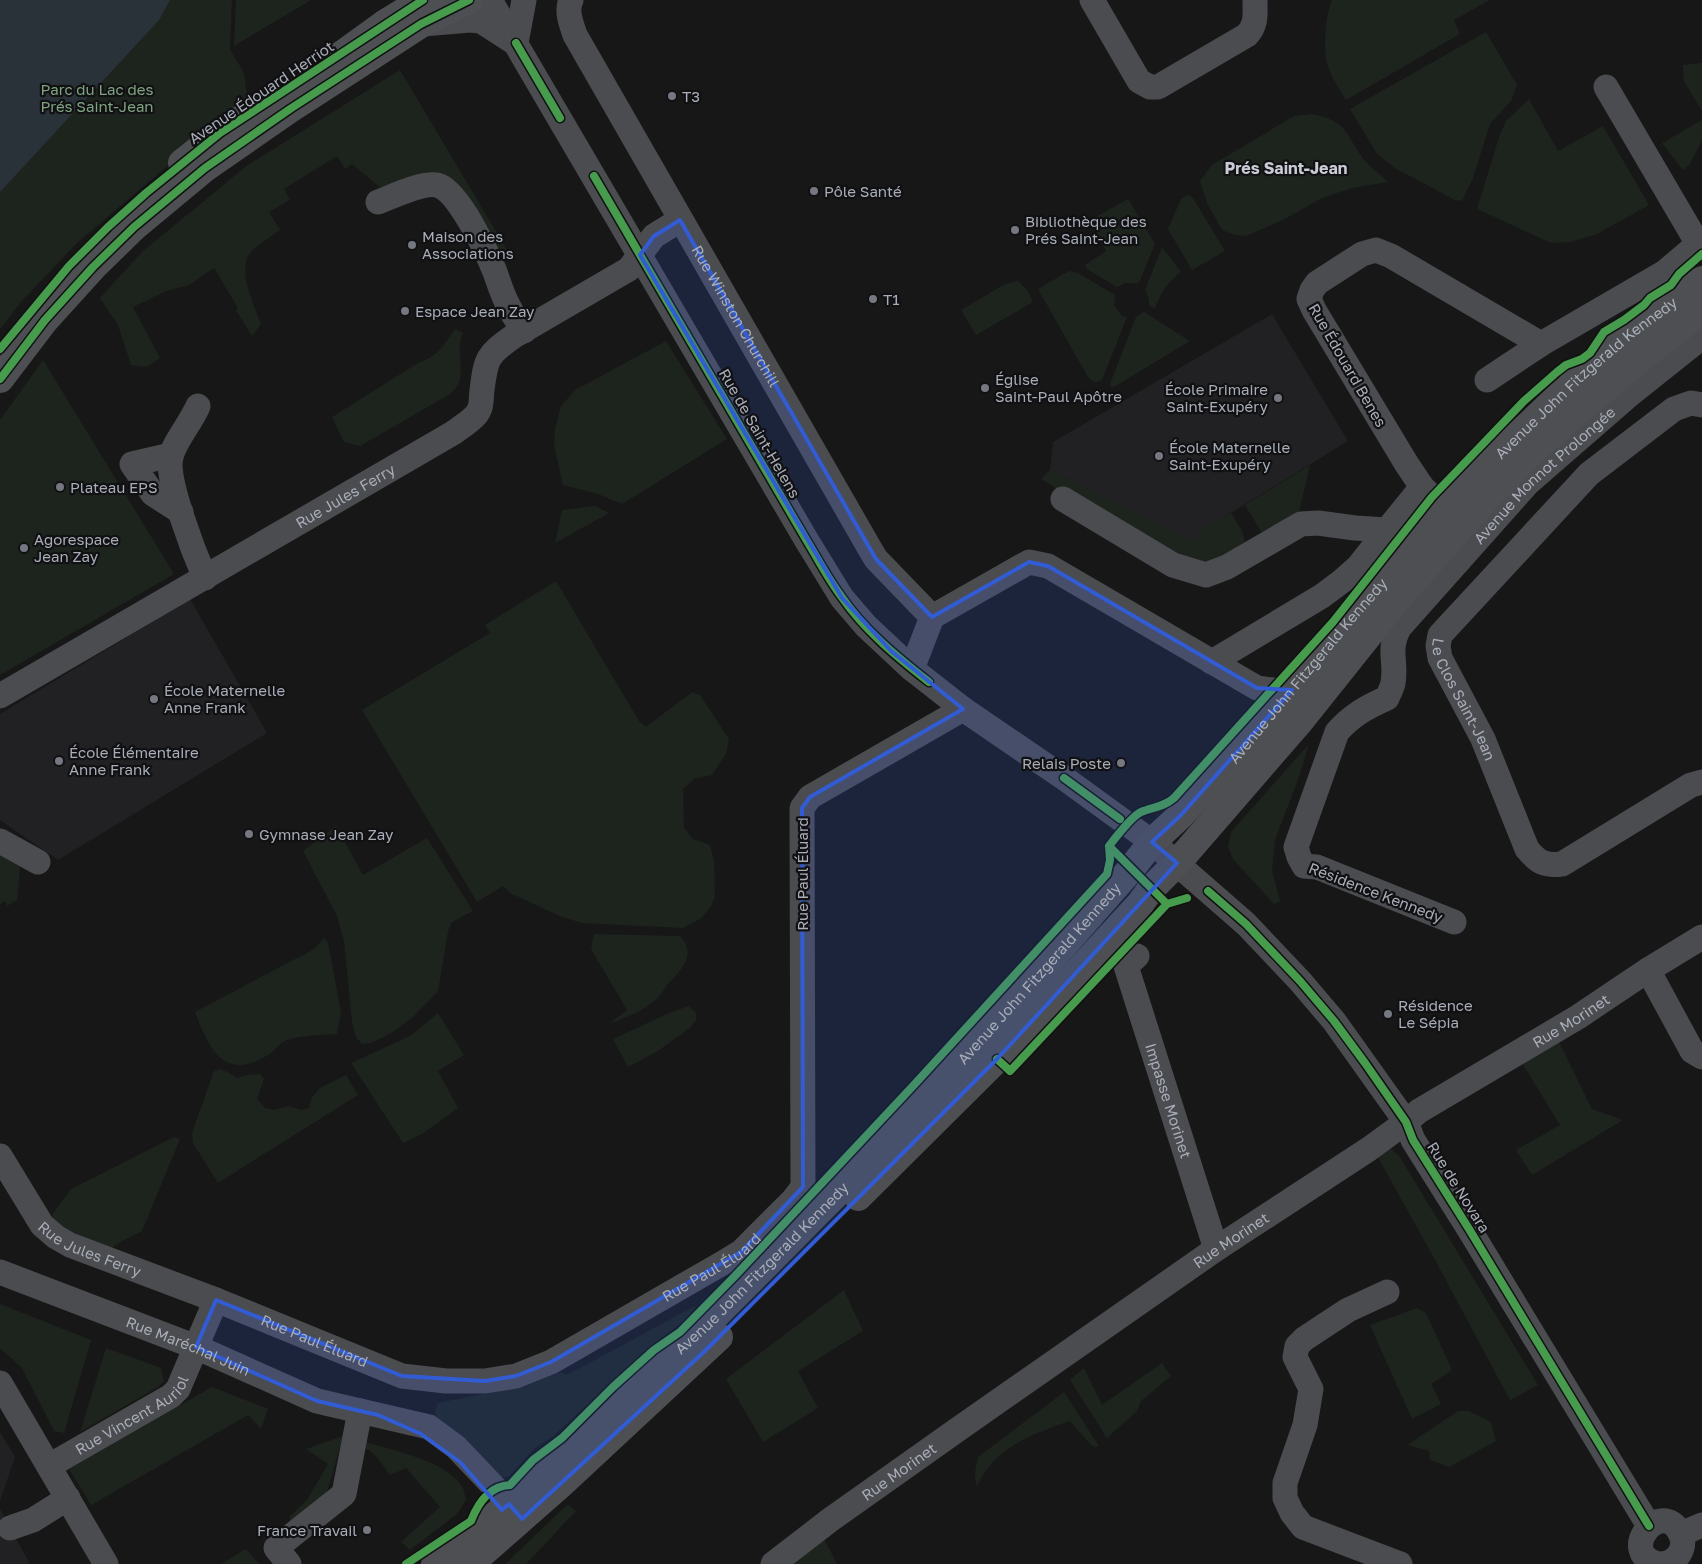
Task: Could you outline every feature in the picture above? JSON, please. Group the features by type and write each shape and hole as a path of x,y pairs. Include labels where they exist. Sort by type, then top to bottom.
{"main road":[{"name":"Avenue Édouard Herriot","path":"0,349 69,266 108,227 220,133 422,12 469,0"},
{"name":"Avenue Édouard Herriot","path":"0,379 45,320 92,267 134,227 205,168 290,109 422,12"},
{"name":"Avenue John Fitzgerald Kennedy","path":"470,1564 512,1514 597,1422 707,1324 837,1193 939,1084 1029,985 1131,869 1152,842 1181,816 1239,751 1292,690 1351,617 1462,491 1584,372 1631,332 1702,280"},
{"name":"Avenue John Fitzgerald Kennedy","path":"436,1564 512,1514 705,1351 997,1059 1140,904 1151,889 1177,863 1300,722 1395,602 1486,499 1563,424 1647,352 1702,311"}],"street":[{"name":"Rue de Saint-Helens","path":"490,0 806,541 842,598 866,626 912,669 963,709 1064,778 1152,842 1177,863"},
{"path":"516,43 524,0"},
{"name":"Rue Winston Churchill","path":"571,0 569,19 575,35 876,559 932,617"},
{"path":"1092,0 1139,81 1158,87 1247,35 1254,27 1256,18 1255,0"},
{"name":"Rue de Saint-Helens","path":"422,12 481,22 516,43"},
{"path":"1487,380 1541,344 1665,272 1701,244 1606,86"},
{"path":"378,202 400,193 426,186 439,185 450,192 480,241 508,305 524,331"},
{"name":"Rue Jules Ferry","path":"0,696 453,434 480,410 485,364 498,347 629,269 654,236 680,220"},
{"name":"Rue Édouard Benes","path":"1446,510 1422,488 1406,463 1314,310 1309,299 1312,290 1317,283 1362,254 1376,250 1391,256 1541,344"},
{"name":"Avenue Monnot Prolongée","path":"1399,628 1528,483 1628,396 1702,337"},
{"name":"Le Clos Saint-Jean","path":"1702,405 1691,403 1674,409 1589,474 1440,635 1438,646 1440,658 1483,739 1527,849 1535,859 1549,866 1562,864 1690,785 1702,782"},
{"path":"198,406 171,456 170,466 181,512 205,578"},
{"path":"1570,446 1589,474"},
{"path":"171,456 132,464 153,494 181,512"},
{"path":"1212,662 1322,596 1342,581 1358,567 1422,488"},
{"path":"1063,499 1173,565 1206,575 1227,567 1301,524 1318,523 1387,530"},
{"path":"912,669 932,617 1029,562 1048,566 1257,688 1292,690"},
{"name":"Résidence Kennedy","path":"1399,628 1393,639 1393,685 1387,698 1365,708 1350,718 1337,732 1296,847 1304,866 1317,867 1454,922"},
{"name":"Rue Paul Éluard","path":"216,1300 402,1376 446,1382 485,1381 516,1376 551,1362 741,1252 793,1200 803,1187 802,808 810,797 963,709"},
{"path":"0,841 38,862"},
{"name":"Rue de Novara","path":"1177,863 1246,924 1300,981 1334,1021 1406,1122 1413,1140 1469,1228 1649,1526"},
{"name":"Rue Morinet","path":"774,1564 830,1520 1216,1249 1370,1149 1419,1111 1578,1017 1648,970 1702,937"},
{"name":"Impasse Morinet","path":"1137,956 1126,966 1216,1249"},
{"path":"1648,970 1692,1051 1702,1057"},
{"name":"Rue Jules Ferry","path":"0,1156 42,1225 56,1237 78,1248 216,1300"},
{"name":"Rue Maréchal Juin","path":"0,1272 196,1347 317,1401 369,1413 421,1434 444,1448 460,1462 512,1514"},
{"path":"1387,1292 1348,1310 1304,1339 1297,1346 1295,1357 1312,1389 1306,1425 1286,1483 1285,1498 1292,1514 1302,1527 1400,1564"},
{"name":"Rue Vincent Auriol","path":"49,1466 171,1396 178,1389 216,1300"},
{"path":"0,1383 106,1564"},
{"path":"289,1564 276,1548 344,1494 369,1413"},
{"path":"10,1528 33,1520 68,1498"},
{"path":"1656,1522 1671,1524 1677,1528 1692,1529 1681,1553 1656,1562 1640,1543 1641,1537 1649,1526 1656,1522"}],"highlighted area":[{"path":"680,220 876,559 932,617 1029,562 1048,566 1257,688 1292,690 1181,815 1152,842 1177,863 997,1059 705,1351 561,1484 522,1519 509,1504 502,1510 460,1462 421,1434 378,1415 317,1401 196,1347 216,1300 402,1376 485,1381 516,1376 551,1362 741,1252 803,1187 802,808 810,797 963,709 891,651 842,598 640,255 654,236"}],"shaded area":[{"path":"0,0 170,0 159,20 0,192"},
{"name":"École Maternelle Saint-Exupéry","path":"1272,314 1348,441 1187,540 1050,470 1053,442"},
{"path":"190,599 267,733 58,860 0,820 0,714"},
{"path":"0,1432 15,1457 0,1501"},
{"path":"0,1509 30,1564 0,1564"}],"green space":[{"name":"Parc du Lac des Prés Saint-Jean","path":"0,0 232,0 230,49 244,73 247,98 77,243 21,302 0,329"},
{"path":"236,0 311,0 234,46"},
{"path":"1332,0 1490,0 1454,20 1460,34 1346,100 1327,62 1325,44 1326,25"},
{"path":"1486,32 1517,85 1511,101 1490,124 1473,178 1462,201 1455,200 1395,168 1377,154 1350,109"},
{"path":"1702,63 1702,111 1684,81 1683,65"},
{"path":"400,70 510,255 498,259 470,211 444,174 383,190 352,164 345,169 337,156 284,189 290,200 269,212 280,230 251,252 245,268 248,287 261,324 252,336 214,268 189,285 166,291 133,307 160,358 147,367 131,365 118,325 100,298 142,252 245,167"},
{"path":"1529,99 1558,151 1603,126 1649,205 1597,234 1570,242 1551,243 1477,209 1500,134 1506,121"},
{"path":"1311,114 1333,120 1340,125 1365,161 1388,182 1352,188 1322,198 1283,220 1246,236 1235,235 1222,230 1207,203 1200,181 1212,165 1294,116"},
{"path":"1702,120 1702,140 1690,164 1683,170 1662,143"},
{"path":"1189,195 1193,198 1225,251 1192,270 1168,229 1181,199"},
{"path":"1128,199 1155,244 1139,283 1125,283 1117,287 1087,269 1085,265 1106,251 1090,220"},
{"path":"1162,247 1181,272 1165,288 1155,309 1149,305 1149,299 1145,290"},
{"path":"1069,271 1078,273 1115,295 1114,305 1122,316 1127,317 1102,380 1098,382 1088,377 1038,289"},
{"path":"1018,281 1027,290 1033,302 976,335 961,310 1005,284"},
{"path":"1144,312 1190,341 1111,388 1110,384 1136,317"},
{"path":"455,329 463,333 460,346 460,379 452,392 360,446 344,442 332,417 418,363 431,357 439,350"},
{"path":"666,341 727,439 622,504 598,494 563,485 554,446 555,429 561,406 575,390"},
{"name":"Plateau EPS","path":"43,360 174,574 0,675 0,420"},
{"path":"1310,465 1299,512 1263,535 1245,505"},
{"path":"1050,470 1187,540 1231,513 1242,531 1245,542 1208,570 1175,560 1041,479"},
{"path":"595,506 609,513 555,543 562,510"},
{"path":"556,581 639,721 646,727 692,692 700,695 729,739 726,754 712,775 694,779 683,789 684,828 693,839 710,845 714,860 715,897 710,908 700,919 683,928 582,923 562,917 512,894 503,886 477,902 362,710 490,633 485,625"},
{"path":"1309,744 1300,774 1275,840 1272,871 1280,901 1274,904 1233,859 1228,847 1231,832"},
{"path":"336,826 363,875 427,838 473,911 452,922 448,931 438,991 412,1018 391,1033 371,1043 362,1044 356,1037 352,1022 344,941 337,916 303,851"},
{"path":"0,853 16,860 20,868 17,900 7,906 5,901 0,904"},
{"path":"594,934 680,936 685,943 687,956 682,968 654,1001 627,1017 610,1023 627,1010 591,949"},
{"path":"324,938 328,943 341,1012 337,1034 294,1038 283,1042 270,1054 253,1062 240,1065 229,1063 220,1058 206,1038 195,1012 314,949"},
{"path":"689,1006 696,1013 696,1020 691,1027 658,1051 628,1067 613,1039 669,1013"},
{"path":"438,1013 464,1055 438,1071 458,1108 422,1134 403,1143 351,1063 410,1036"},
{"path":"1557,1038 1592,1109 1623,1120 1532,1175 1516,1150 1560,1125 1522,1063"},
{"path":"219,1069 237,1078 260,1074 264,1079 257,1099 265,1108 274,1110 289,1106 301,1110 309,1108 312,1097 320,1088 346,1075 358,1095 218,1183 193,1143 192,1133 214,1071"},
{"path":"174,1137 180,1139 142,1231 110,1249 55,1224 52,1215 71,1189"},
{"path":"1389,1147 1400,1157 1538,1385 1510,1400 1375,1152"},
{"path":"844,1290 863,1331 798,1371 818,1408 763,1442 726,1379"},
{"path":"0,1304 91,1340 64,1433 54,1431 22,1368 0,1348"},
{"path":"697,1305 684,1321 659,1340 552,1437 535,1448 508,1477 500,1477 441,1426 435,1413 438,1403 527,1385 562,1372 567,1375"},
{"path":"1417,1308 1426,1313 1452,1370 1431,1384 1441,1404 1412,1419 1370,1325"},
{"path":"106,1348 161,1368 164,1381 158,1387 80,1432"},
{"path":"1162,1363 1171,1376 1141,1401 1137,1411 1107,1438 1070,1380 1084,1368 1102,1405"},
{"path":"212,1387 268,1409 261,1429 248,1415 91,1505 69,1469"},
{"path":"1064,1392 1099,1446 1093,1447 1070,1421 1042,1431 1016,1444 993,1462 977,1487 975,1472 978,1457"},
{"path":"1458,1411 1469,1411 1491,1422 1496,1441 1449,1467 1430,1460 1429,1451 1407,1445"},
{"path":"343,1436 326,1496 290,1524 290,1516 307,1500 328,1464 306,1449"},
{"path":"361,1441 417,1457 445,1470 456,1479 464,1491 466,1500 457,1514 410,1550 401,1542 440,1507 406,1468 390,1475 375,1455 362,1447"},
{"path":"568,1504 576,1511 526,1564 505,1564"},
{"path":"823,1537 837,1564 792,1564"},
{"path":"246,1549 259,1564 221,1564"}],"cycle path":[{"path":"0,349 69,266 146,193 220,133 423,0"},
{"path":"0,379 45,320 93,267 134,227 205,168 290,109 421,24 469,0"},
{"path":"516,43 560,118"},
{"path":"594,176 832,583 871,632 893,653 929,682"},
{"path":"406,1564 471,1521 481,1502 491,1492 510,1485 533,1460 562,1438 613,1387 654,1350 680,1332 913,1086 1107,874 1110,860 1109,846 1124,827 1141,812 1162,805 1174,798 1333,622 1432,497 1524,401 1566,365 1582,359 1590,353 1604,332 1624,320 1650,298 1671,285 1679,274 1702,254"},
{"path":"1064,778 1120,819"},
{"path":"1109,846 1167,904 1187,898"},
{"path":"1208,891 1246,924 1300,981 1334,1021 1406,1122 1413,1140 1649,1526"},
{"path":"997,1059 1010,1071 1167,904"}],"place":[{"name":"T3","path":"672,96"},
{"name":"Pôle Santé","path":"814,191"},
{"name":"Bibliothèque des Prés Saint-Jean","path":"1015,230"},
{"name":"Maison des Associations","path":"412,245"},
{"name":"T1","path":"873,299"},
{"name":"Espace Jean Zay","path":"405,311"},
{"name":"Église Saint-Paul Apôtre","path":"985,388"},
{"name":"École Primaire Saint-Exupéry","path":"1278,398"},
{"name":"École Maternelle Saint-Exupéry","path":"1159,456"},
{"name":"Plateau EPS","path":"60,487"},
{"name":"Agorespace Jean Zay","path":"24,548"},
{"name":"École Maternelle Anne Frank","path":"154,699"},
{"name":"École Élémentaire Anne Frank","path":"59,761"},
{"name":"Relais Poste","path":"1121,763"},
{"name":"Gymnase Jean Zay","path":"249,834"},
{"name":"Résidence Le Sépia","path":"1388,1014"},
{"name":"France Travail","path":"367,1530"}],"district":[{"name":"Prés Saint-Jean","path":"1286,168"}]}
